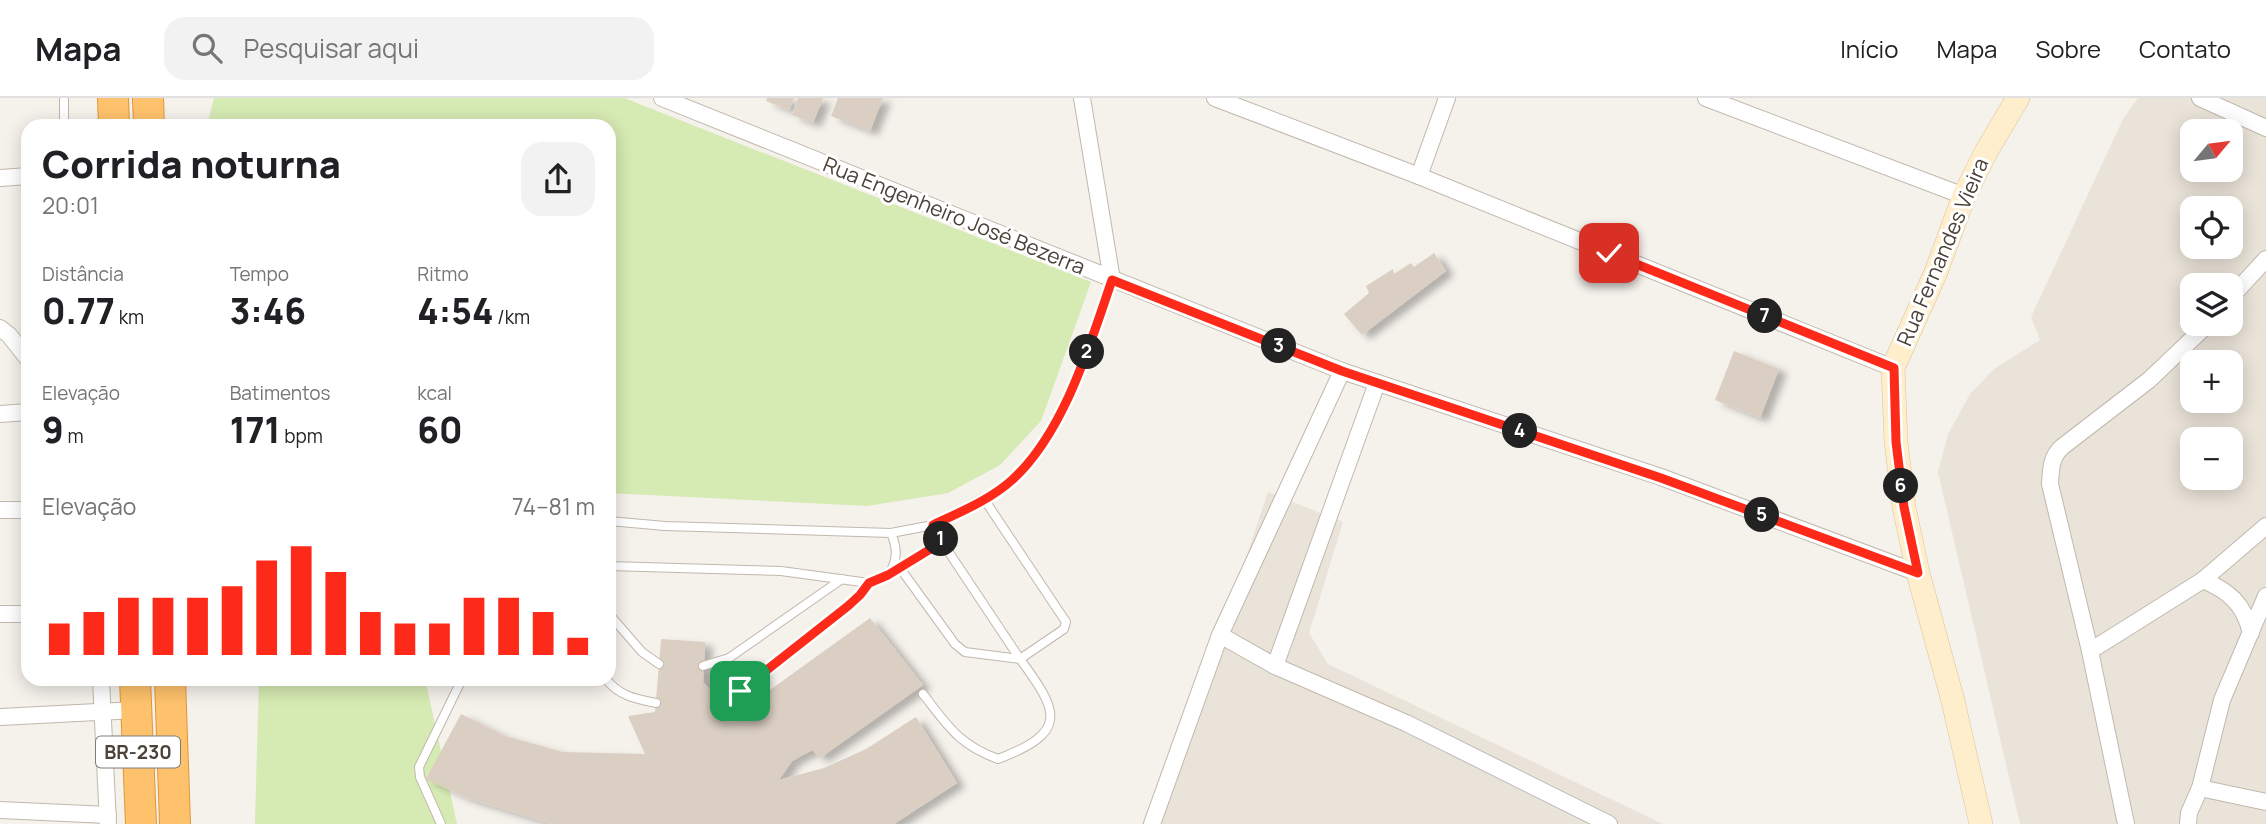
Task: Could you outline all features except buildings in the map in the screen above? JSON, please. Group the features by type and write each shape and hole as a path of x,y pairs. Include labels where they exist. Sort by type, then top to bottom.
{"highway":[{"path":"113,98 114,119"},
{"path":"148,98 149,119"},
{"name":"BR-230","path":"135,686 141,824"},
{"name":"BR-230","path":"170,686 176,824"}],"street":[{"name":"Rua Engenheiro José Bezerra","path":"662,98 1342,371 1661,478 1918,573"},
{"path":"1082,98 1112,280"},
{"path":"1215,98 1419,176 1894,368"},
{"path":"1419,176 1447,98"},
{"path":"1706,98 1964,196"},
{"name":"Rua Fernandes Vieira","path":"1981,824 1904,507 1896,442 1894,368 1936,272 1964,196 2018,98"},
{"path":"2200,98 2266,128"},
{"path":"0,178 21,176"},
{"path":"2243,285 2266,259"},
{"path":"0,328 21,349"},
{"path":"2129,822 2050,484 2052,462 2055,453 2149,380 2196,336"},
{"path":"1152,824 1220,635 1342,371"},
{"path":"1275,666 1377,383"},
{"path":"0,414 21,412"},
{"path":"0,510 21,510"},
{"path":"2090,652 2203,580 2266,526"},
{"path":"2203,580 2235,598 2247,617 2251,633"},
{"path":"2176,824 2189,819 2200,788 2222,700 2266,596"},
{"path":"0,614 21,614"},
{"path":"1220,635 1275,666 1406,723 1609,824"},
{"path":"0,810 108,819 101,686"},
{"path":"0,717 136,710"},
{"path":"2200,788 2266,802"}],"lane":[{"path":"64,98 64,119"},
{"path":"616,522 665,526 891,533 933,525 984,499 1013,479 1045,440 1081,369 1112,280"},
{"path":"900,568 954,644 965,652 1020,659 1064,629 1066,622 984,499"},
{"path":"923,694 956,736 976,751 998,759 1020,751 1043,735 1051,721 1050,707 1041,688 933,525"},
{"path":"888,575 896,558 896,545 891,533"},
{"path":"720,701 740,691 818,631 860,595 869,583 888,575 942,542"},
{"path":"616,566 780,571 869,583"},
{"path":"704,666 729,658 842,579"},
{"path":"616,622 642,652 659,664"},
{"path":"441,824 420,777 419,767 459,686"},
{"path":"612,686 628,697 656,703"}],"shaded area":[{"path":"2138,98 2266,98 2266,824 2020,824 1938,472 1948,434 1970,394 1994,369 2040,340 2031,317 2123,119"},
{"path":"1268,492 1343,522 1309,633 1328,664 1663,824 1142,824 1220,635"}],"green space":[{"path":"214,98 624,98 1091,282 1041,421 1000,465 948,493 867,506 616,493 616,119 209,118"},
{"path":"259,686 427,686 457,824 255,824"}],"route":[{"path":"740,691 848,606 869,583 888,575 942,542 933,525 984,499 1013,479 1045,440 1081,369 1112,280 1342,371 1661,478 1918,573 1904,507 1896,442 1894,368 1609,253"}]}
